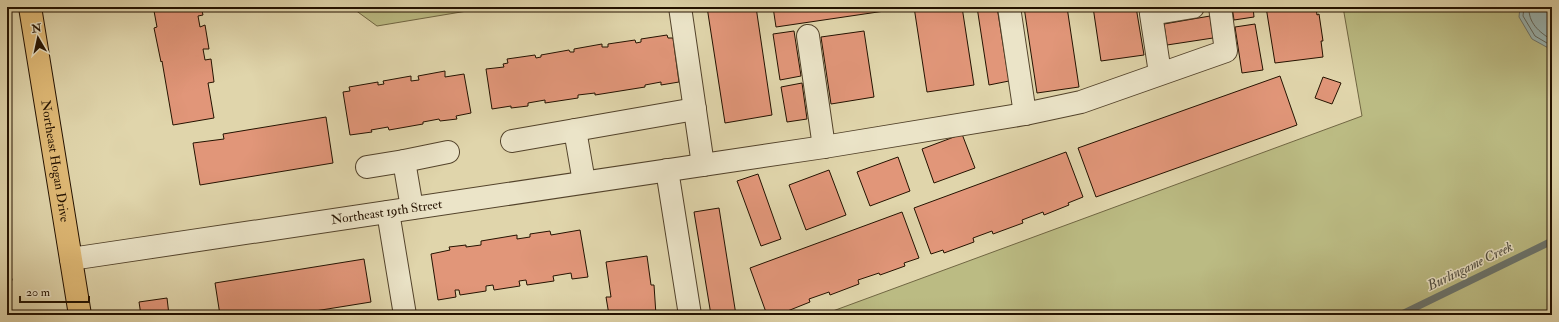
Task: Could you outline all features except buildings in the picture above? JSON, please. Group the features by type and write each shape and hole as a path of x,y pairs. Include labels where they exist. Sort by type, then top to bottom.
{"highway":[{"name":"Northeast Hogan Drive","path":"30,7 80,315"}],"street":[{"path":"680,7 703,164"},
{"path":"1009,7 1025,114"},
{"path":"1160,73 1151,14 1193,7"},
{"name":"Northeast 19th Street","path":"71,259 824,147 1025,114 1081,102 1226,50 1220,7"},
{"path":"808,36 824,147"},
{"path":"512,141 695,109"},
{"path":"575,130 584,182"},
{"path":"367,167 448,152"},
{"path":"404,161 412,208"},
{"path":"667,170 690,315"},
{"path":"388,212 404,315"}],"green space":[{"path":"351,7 491,7 377,26"},
{"path":"1343,7 1552,7 1552,315 822,315 1362,116"}],"water":[{"path":"1520,7 1552,7 1552,50 1532,39 1519,17"}],"waterway":[{"name":"Burlingame Creek","path":"1400,315 1552,241"}]}
